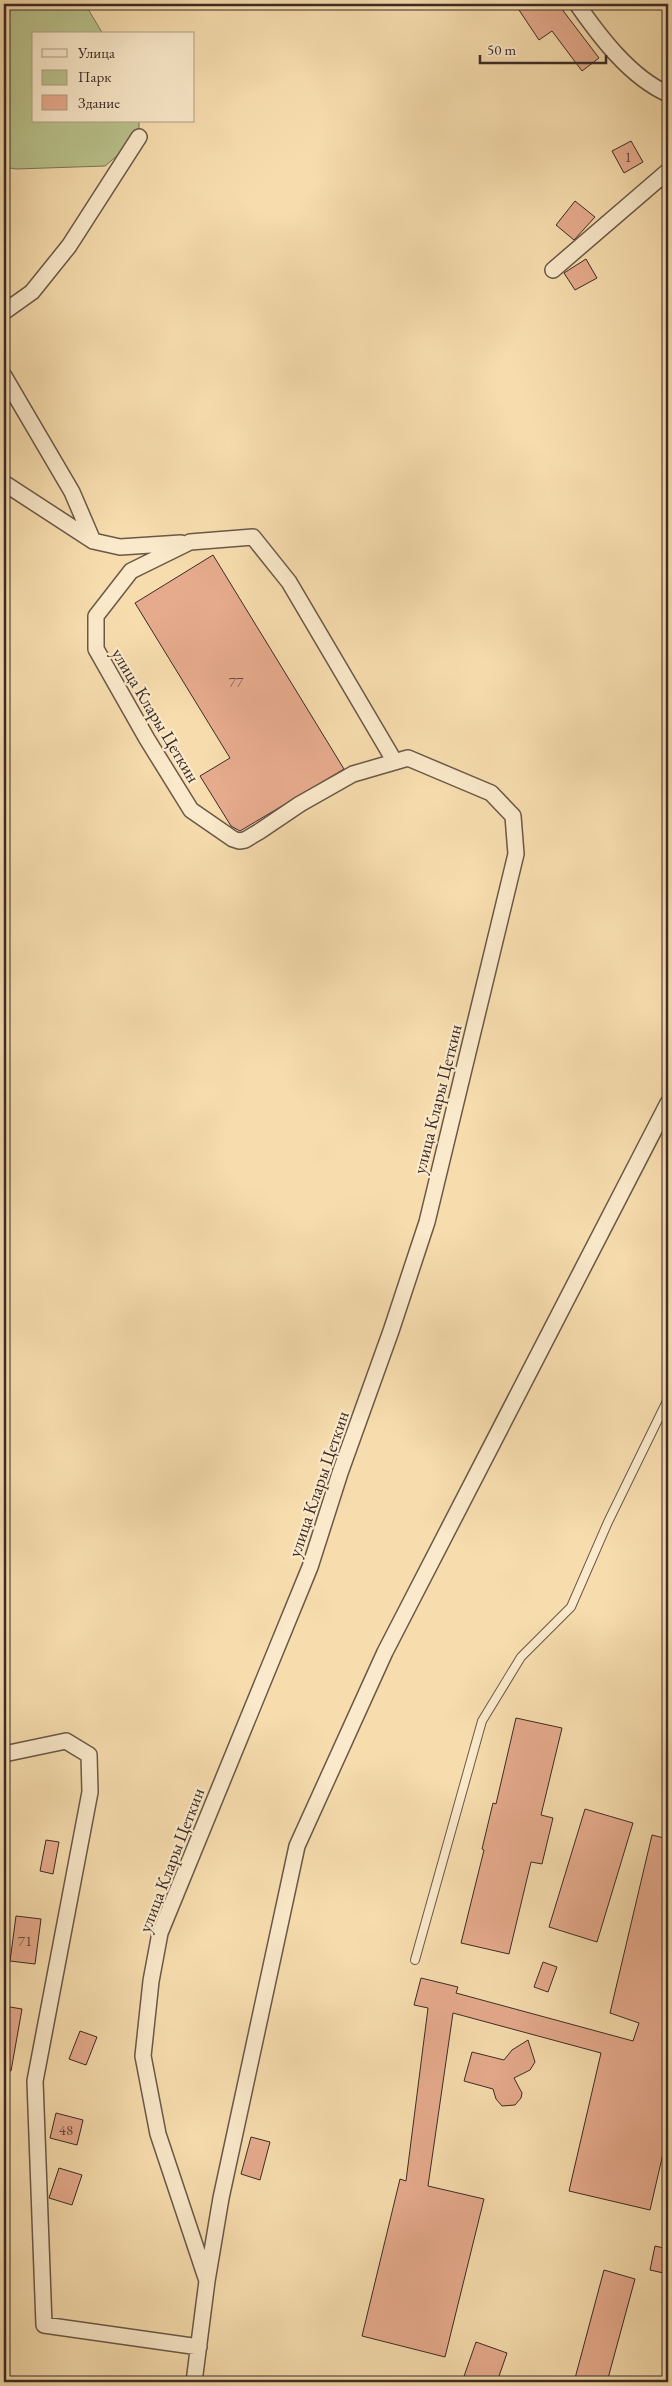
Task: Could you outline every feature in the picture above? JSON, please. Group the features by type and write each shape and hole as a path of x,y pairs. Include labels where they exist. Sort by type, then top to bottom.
{"street":[{"path":"577,4 593,27 632,70 668,94"},
{"path":"4,312 32,292 69,246 139,137"},
{"path":"553,270 668,171"},
{"path":"4,376 72,492 94,541"},
{"path":"4,483 94,541 120,547 190,542"},
{"name":"улица Клары Цеткин","path":"207,2280 158,2134 144,2056 150,1981 160,1933 310,1567 340,1473 397,1313 427,1222 516,854 513,816 491,793 408,758 395,762 353,774 300,804 260,831 238,841 191,810 147,739 96,649 96,616 131,571 190,542 253,537 289,582 395,762"},
{"path":"194,2382 207,2280 221,2198 297,1846 385,1652 668,1103"},
{"path":"4,1754 66,1741 88,1755 90,1792 35,2081 44,2325 199,2347"}],"lane":[{"path":"415,1960 482,1721 521,1658 571,1607 608,1522 668,1398"}],"green space":[{"path":"4,4 85,4 102,32 32,32 32,122 139,122 139,137 105,166 16,169 4,167"}],"building":[{"path":"528,4 558,4 599,58 582,71 552,31 539,40 519,10"},
{"path":"631,141 643,162 624,173 612,151"},
{"path":"575,201 595,217 574,240 556,225"},
{"path":"586,259 597,278 575,290 564,273"},
{"path":"213,555 344,769 240,831 231,826 200,776 230,758 135,603"},
{"path":"516,1718 562,1728 541,1815 553,1818 542,1864 531,1862 509,1954 461,1943 484,1850 482,1849 493,1803 496,1804"},
{"path":"585,1809 633,1823 597,1942 549,1927"},
{"path":"652,1835 668,1839 668,2132 650,2210 569,2191 601,2053 453,2013 428,2186 484,2199 445,2357 362,2336 400,2179 406,2181 428,2008 414,2005 421,1978 458,1987 456,1993 633,2041 639,2023 610,2013"},
{"path":"46,1840 59,1842 53,1874 40,1871"},
{"path":"16,1916 41,1919 35,1964 10,1961"},
{"path":"543,1962 557,1967 548,1992 534,1987"},
{"path":"4,2006 22,2009 11,2071 4,2070"},
{"path":"80,2031 97,2037 86,2065 69,2059"},
{"path":"528,2040 535,2062 530,2070 514,2078 522,2093 521,2098 515,2105 502,2106 496,2099 493,2089 464,2081 472,2052 504,2060 512,2050"},
{"path":"56,2113 83,2120 77,2145 50,2138"},
{"path":"251,2137 270,2142 260,2180 241,2174"},
{"path":"59,2168 82,2175 72,2205 49,2198"},
{"path":"655,2246 668,2249 668,2274 650,2270"},
{"path":"604,2270 635,2279 607,2382 574,2382"},
{"path":"476,2342 507,2353 497,2382 462,2382"}]}
